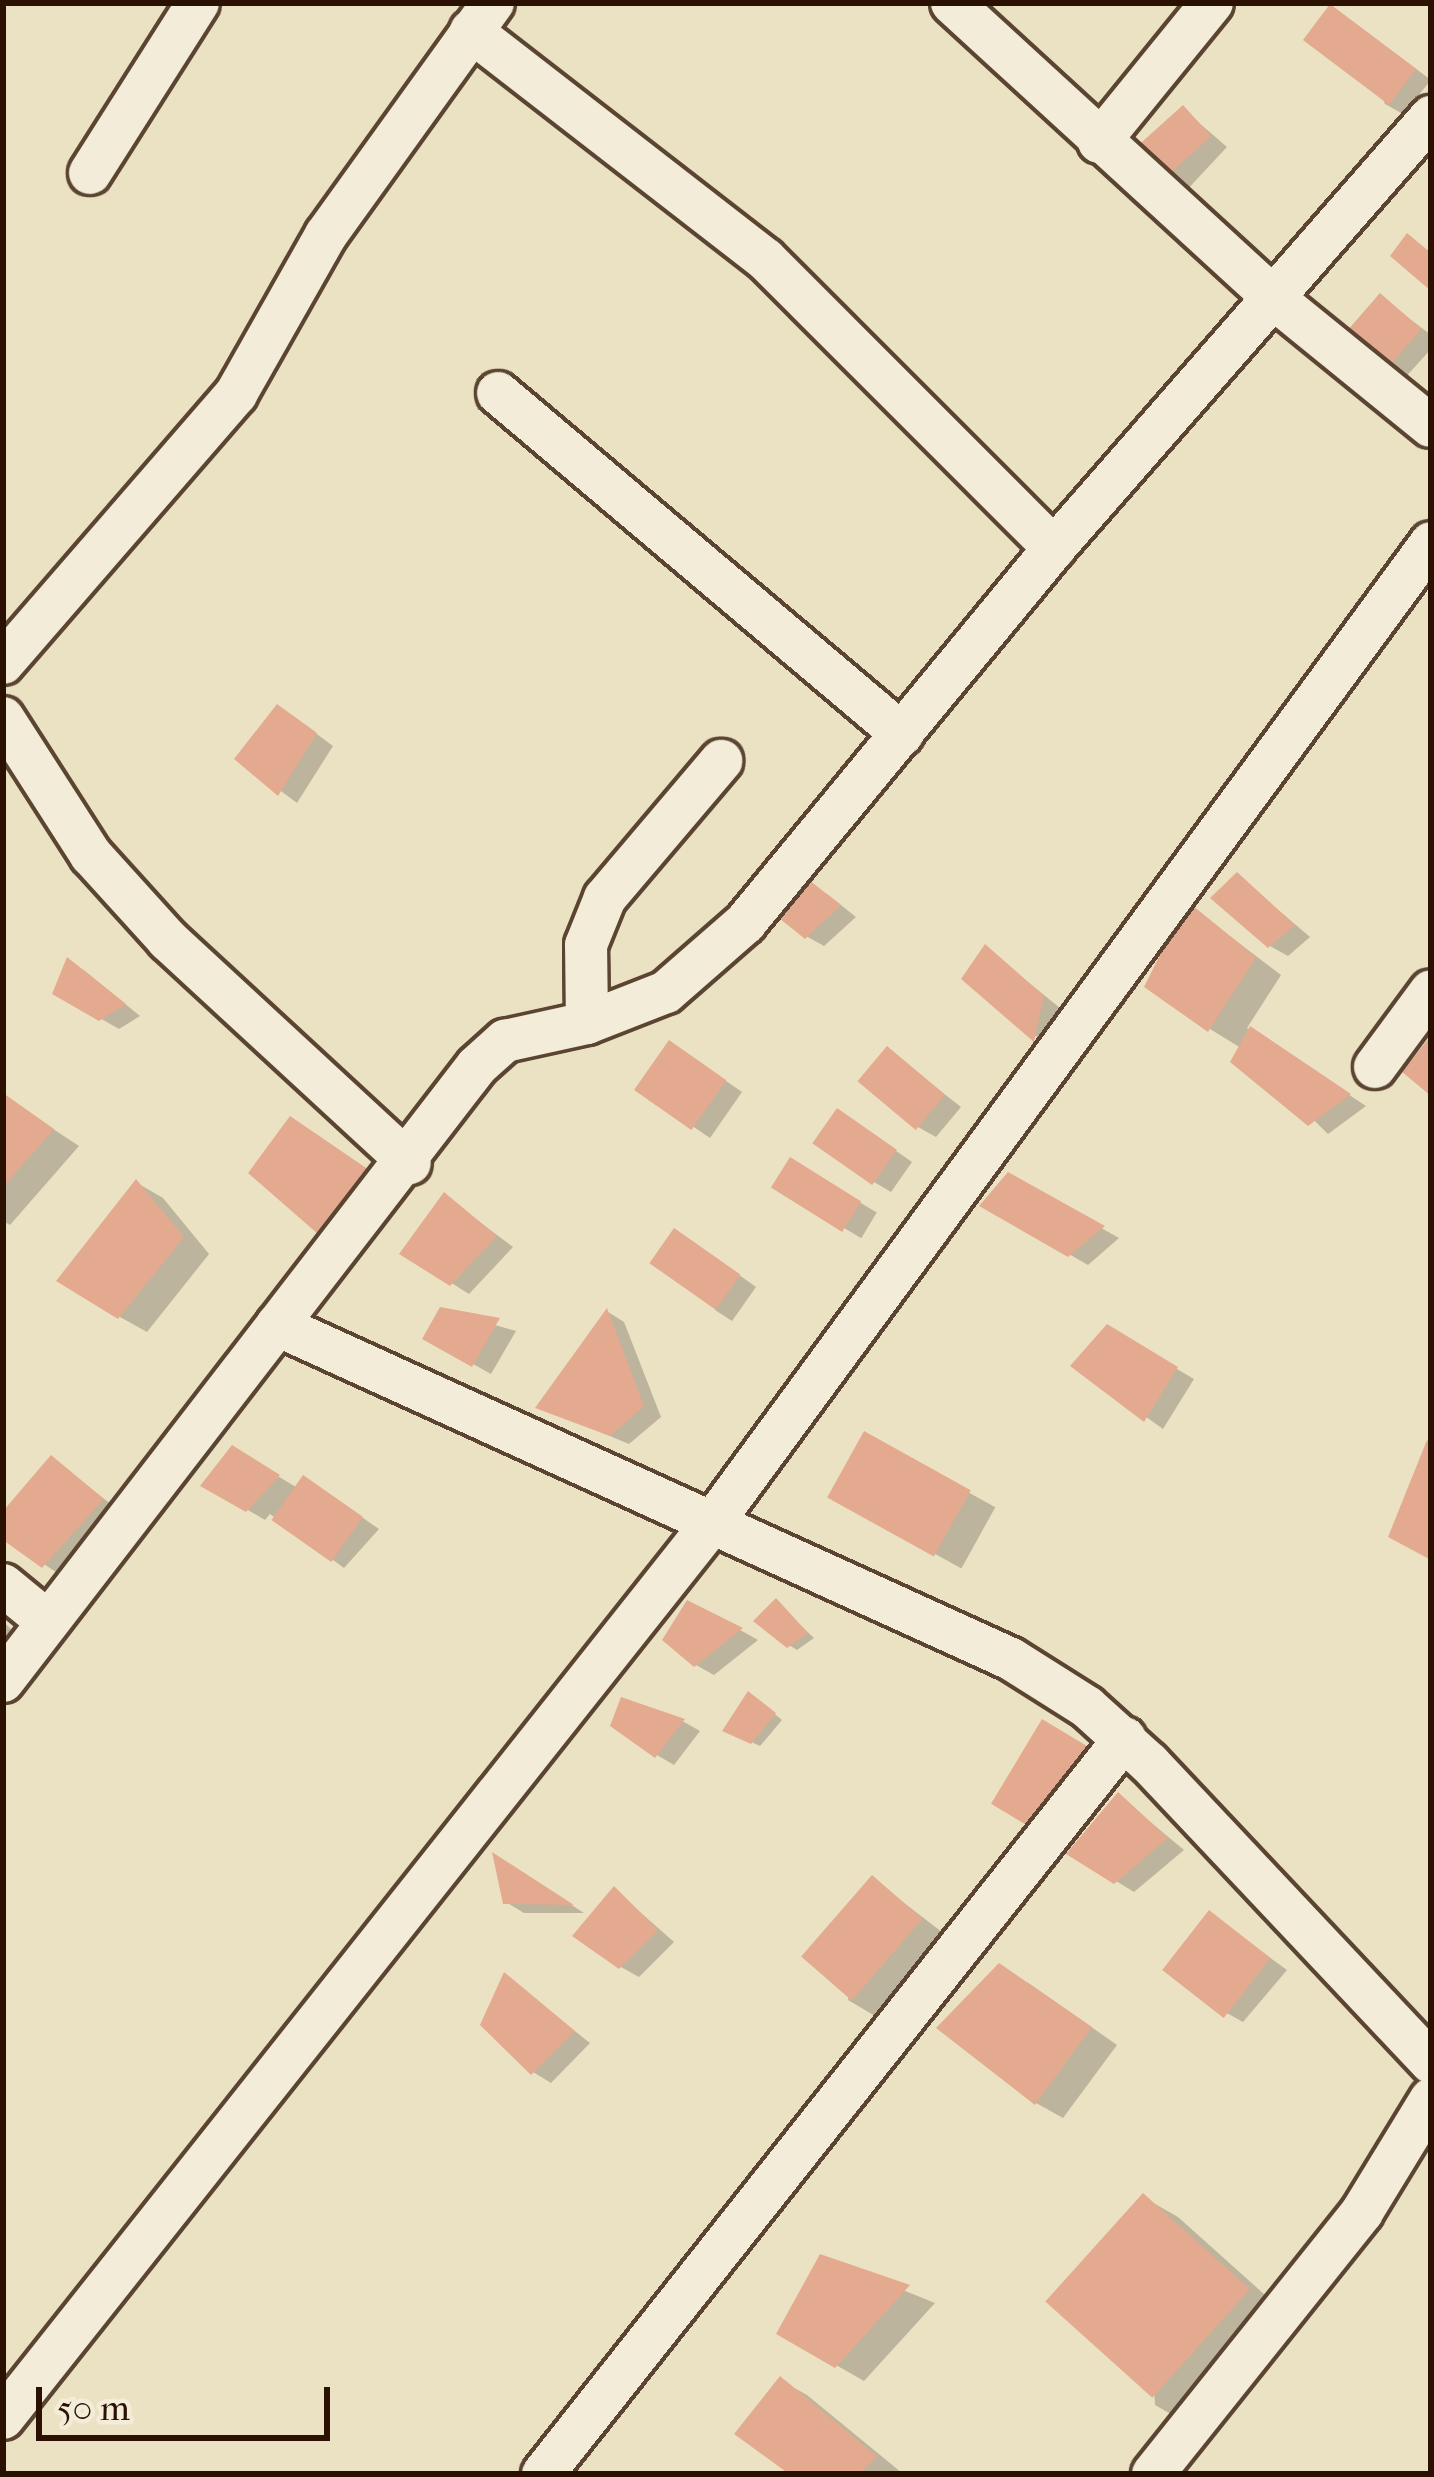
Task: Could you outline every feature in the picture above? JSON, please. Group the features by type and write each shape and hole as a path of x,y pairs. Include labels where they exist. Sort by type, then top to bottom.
{"street":[{"path":"90,173 198,3"},
{"path":"952,3 1276,301 1431,426"},
{"path":"1099,142 1212,3"},
{"path":"3,663 236,394 326,235 482,17 765,259 1054,548"},
{"path":"3,1681 277,1324 410,1163 477,1066 505,1041 587,1023 666,992 745,923 1054,548 1276,301 1431,117"},
{"path":"498,393 902,734"},
{"path":"3,2418 713,1522 1431,543"},
{"path":"3,718 91,855 137,906 410,1163"},
{"path":"587,1023 586,945 605,898 722,760"},
{"path":"1375,1067 1431,992"},
{"path":"277,1324 1011,1659 1125,1738 1431,2062"},
{"path":"3,1585 48,1622"},
{"path":"543,2474 1125,1738"},
{"path":"1153,2474 1362,2212 1431,2099"}],"building":[{"path":"1330,4 1416,69 1389,105 1303,40"},
{"path":"1183,105 1211,136 1158,184 1130,153"},
{"path":"1407,233 1431,253 1431,291 1390,256"},
{"path":"1380,293 1422,329 1382,374 1341,338"},
{"path":"277,704 317,733 278,796 234,759"},
{"path":"1237,872 1295,925 1268,948 1210,898"},
{"path":"809,880 841,905 805,939 779,918"},
{"path":"1187,901 1256,957 1208,1032 1144,987"},
{"path":"985,944 1044,996 1034,1042 961,979"},
{"path":"67,957 126,1004 99,1021 52,994"},
{"path":"1250,1026 1351,1094 1308,1126 1230,1062"},
{"path":"669,1040 726,1080 691,1130 634,1090"},
{"path":"1431,1040 1431,1096 1402,1072"},
{"path":"887,1046 945,1095 916,1130 857,1081"},
{"path":"3,1093 54,1129 3,1187"},
{"path":"837,1108 897,1150 872,1185 812,1143"},
{"path":"290,1116 375,1174 318,1234 248,1173"},
{"path":"790,1157 861,1202 842,1232 771,1188"},
{"path":"1008,1172 1105,1226 1068,1257 979,1206"},
{"path":"136,1179 184,1237 118,1319 56,1281"},
{"path":"444,1192 497,1236 450,1286 399,1254"},
{"path":"674,1228 740,1274 716,1310 649,1263"},
{"path":"440,1307 500,1318 472,1367 422,1339"},
{"path":"607,1308 644,1406 610,1436 535,1408"},
{"path":"1107,1324 1178,1367 1144,1422 1070,1366"},
{"path":"864,1431 971,1490 934,1557 827,1497"},
{"path":"1427,1440 1431,1444 1431,1560 1388,1537"},
{"path":"232,1445 280,1475 246,1512 200,1486"},
{"path":"51,1455 104,1499 42,1568 3,1540 3,1511"},
{"path":"303,1475 363,1517 331,1562 271,1520"},
{"path":"776,1598 808,1633 787,1648 753,1621"},
{"path":"687,1600 743,1628 694,1667 662,1640"},
{"path":"748,1691 776,1713 751,1744 722,1731"},
{"path":"621,1697 685,1719 655,1758 610,1726"},
{"path":"1042,1719 1097,1752 1046,1837 991,1804"},
{"path":"1118,1792 1168,1838 1114,1884 1066,1854"},
{"path":"492,1852 574,1905 503,1904"},
{"path":"872,1875 923,1919 852,2000 801,1957"},
{"path":"614,1886 658,1930 619,1969 572,1936"},
{"path":"1209,1910 1270,1958 1224,2018 1162,1970"},
{"path":"999,1963 1092,2027 1035,2105 936,2028"},
{"path":"504,1972 575,2031 531,2075 480,2025"},
{"path":"1143,2193 1250,2289 1152,2398 1045,2301"},
{"path":"820,2254 910,2285 835,2368 776,2334"},
{"path":"780,2376 877,2456 860,2474 789,2474 734,2434"}]}
